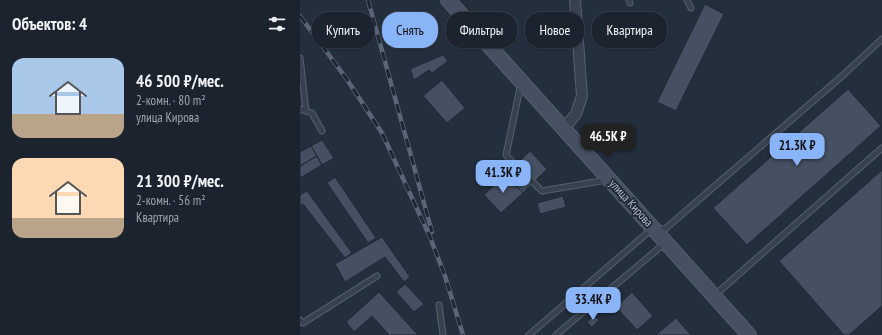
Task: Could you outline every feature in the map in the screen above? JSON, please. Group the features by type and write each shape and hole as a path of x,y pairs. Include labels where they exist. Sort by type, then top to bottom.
{"main road":[{"name":"улица Кирова","path":"448,0 521,82 661,233 749,335"}],"street":[{"path":"564,128 576,114 582,96 575,0"}],"lane":[{"path":"687,0 691,8"},
{"path":"556,335 661,233 882,39"},
{"path":"300,58 306,111"},
{"path":"521,82 506,155 516,166 542,191 610,179"},
{"path":"300,109 312,114 322,131"},
{"path":"714,296 882,148"},
{"path":"529,335 661,233"},
{"path":"300,320 303,323 377,276"},
{"path":"439,305 443,335"}],"building":[{"path":"705,4 724,14 676,111 657,102"},
{"path":"443,55 448,61 432,73 429,70 414,80 410,69"},
{"path":"442,80 465,108 447,123 423,96"},
{"path":"848,89 881,126 747,245 713,208"},
{"path":"322,140 334,158 322,165 311,146"},
{"path":"311,146 317,156 300,166 300,152"},
{"path":"530,151 547,169 523,193 505,175"},
{"path":"317,156 322,165 300,178 300,166"},
{"path":"882,170 882,306 849,335 844,335 779,261"},
{"path":"505,175 523,193 501,213 484,195"},
{"path":"335,177 376,238 368,243 327,183"},
{"path":"307,191 352,253 345,258 303,204 300,206 300,195"},
{"path":"563,196 566,207 540,214 537,203"},
{"path":"382,237 410,277 404,282 385,257 345,282 335,264"},
{"path":"405,284 424,304 414,312 396,292"},
{"path":"379,292 418,335 389,335 372,316 354,332 346,322"},
{"path":"632,292 653,316 637,330 616,307"},
{"path":"594,315 599,320 592,327 587,322"},
{"path":"676,318 691,335 656,335"}],"railway":[{"path":"368,0 432,232"},
{"path":"300,16 346,78 382,133 430,237 445,276 463,335"}]}
